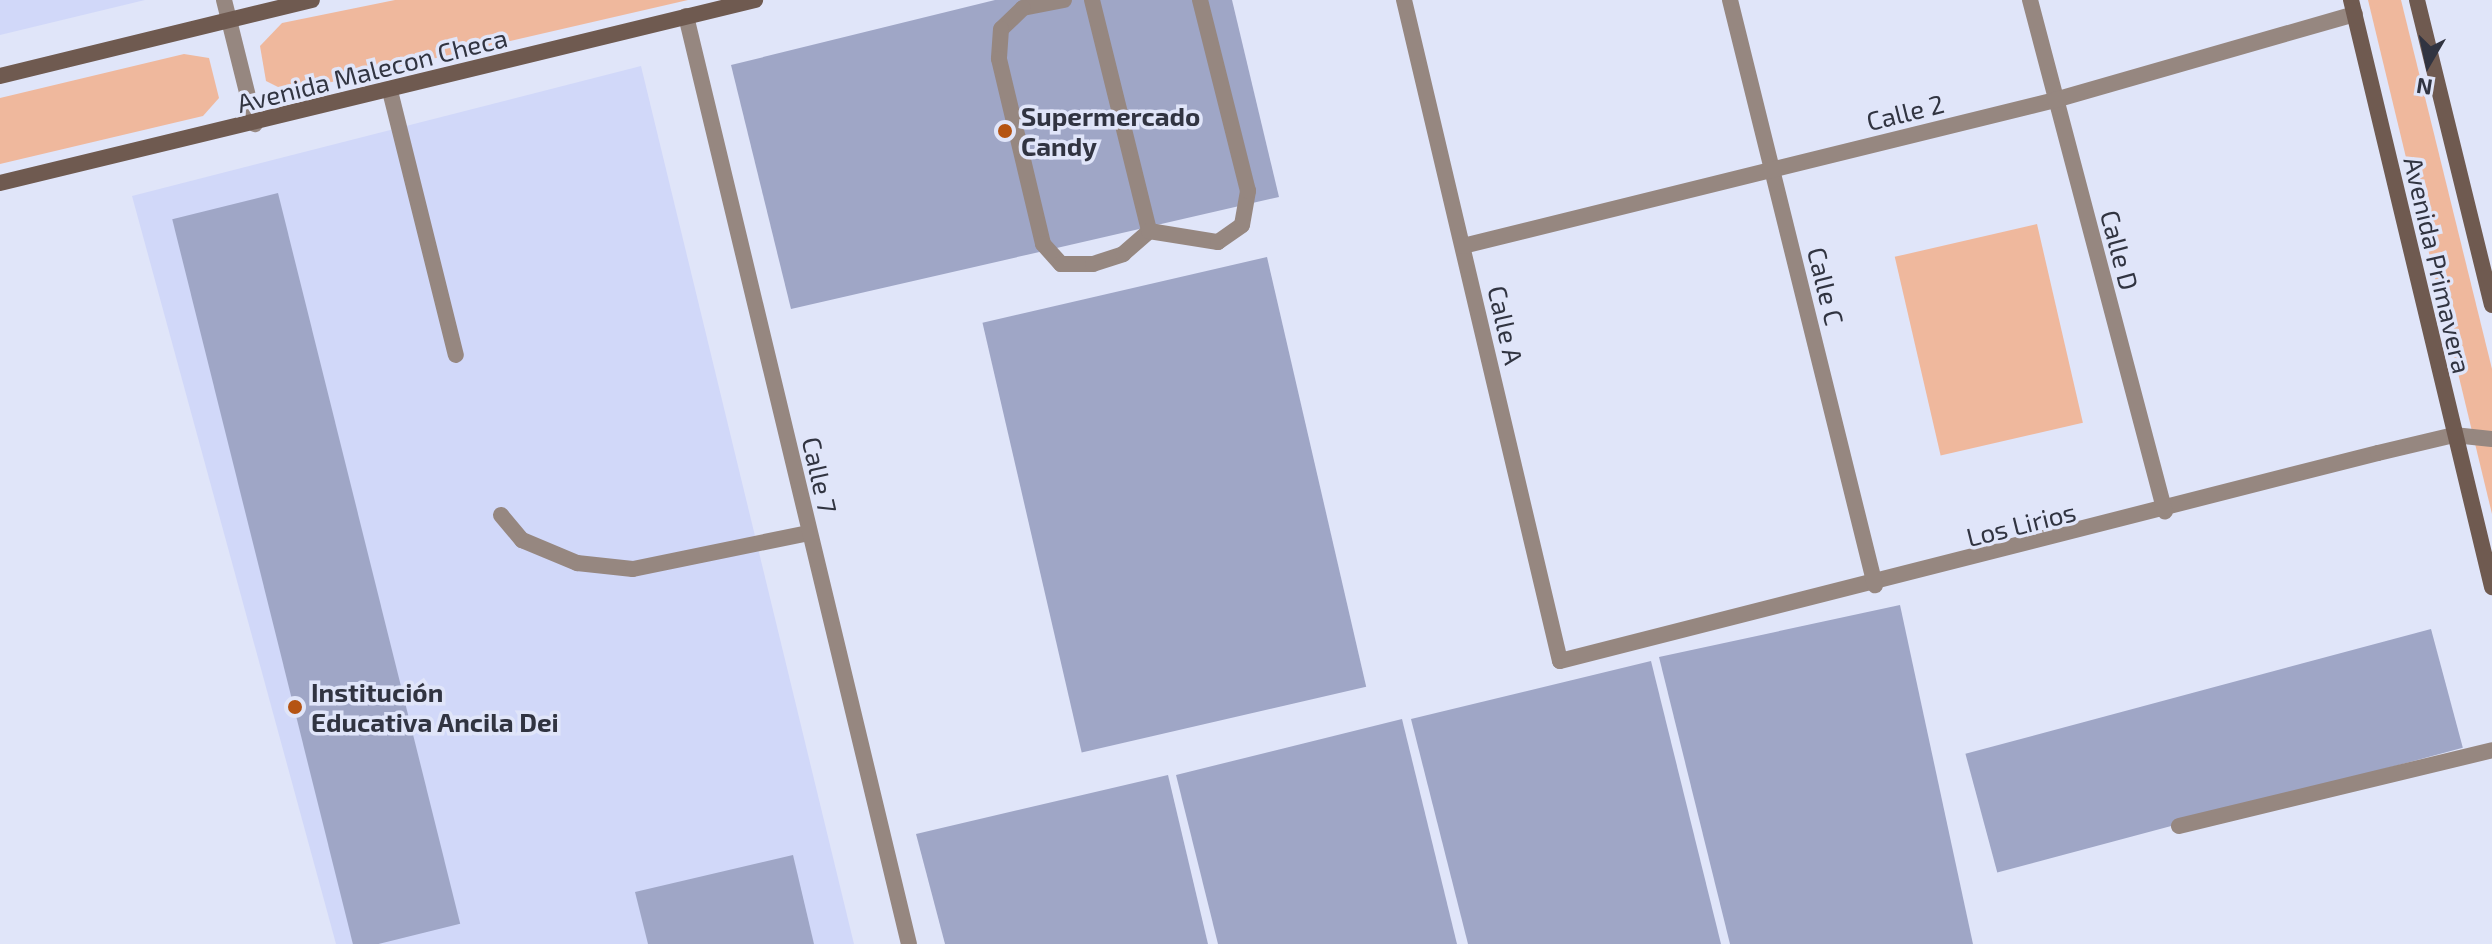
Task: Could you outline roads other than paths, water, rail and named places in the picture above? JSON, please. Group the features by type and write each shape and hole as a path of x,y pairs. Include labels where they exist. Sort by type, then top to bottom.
{"main road":[{"path":"0,76 312,0"},
{"name":"Avenida Malecon Checa","path":"0,183 255,124 755,0"},
{"name":"Avenida Primavera","path":"2417,0 2492,305"},
{"name":"Avenida Primavera","path":"2353,7 2492,587"}],"street":[{"path":"224,0 255,124"},
{"path":"1064,0 1023,8 1001,29 999,59 1043,244 1061,264 1093,264 1123,254 1149,231"},
{"path":"1092,0 1149,231"},
{"path":"1149,231 1218,242 1242,225 1248,191 1200,0"},
{"name":"Calle A","path":"1404,0 1560,661"},
{"name":"Calle C","path":"1730,0 1875,585"},
{"name":"Calle D","path":"2030,0 2165,512"},
{"name":"Calle 2","path":"1463,246 2055,100 2353,7"},
{"name":"Calle 7","path":"686,16 909,944"},
{"path":"390,91 456,355"},
{"name":"Los Lirios","path":"1560,661 2165,512 2454,435 2492,439"},
{"path":"501,515 522,540 577,563 633,569 809,533"},
{"path":"2179,826 2492,750"}],"place":[{"name":"Supermercado Candy","path":"1005,131"},
{"name":"Institución Educativa Ancila Dei","path":"295,707"}]}
